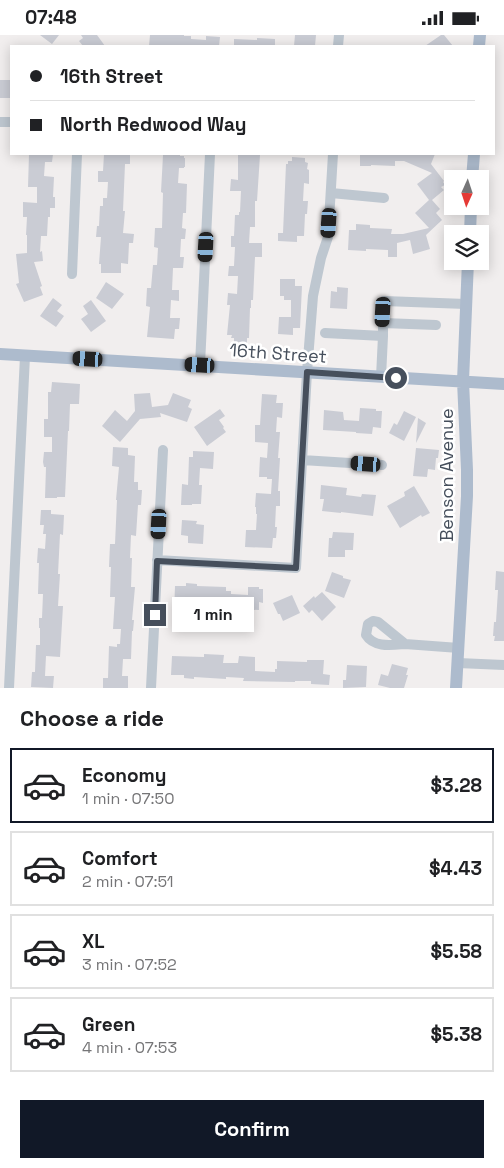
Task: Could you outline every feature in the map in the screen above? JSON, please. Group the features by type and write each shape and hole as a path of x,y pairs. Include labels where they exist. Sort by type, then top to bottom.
{"main road":[{"path":"473,170 474,155"},
{"name":"Benson Avenue","path":"456,688 467,479 463,381 468,270"},
{"name":"16th Street","path":"0,354 504,383"}],"street":[{"path":"72,274 77,155"},
{"path":"200,365 210,155"},
{"path":"157,561 296,568 313,296 321,258 328,237 333,155"},
{"path":"331,193 384,198"},
{"path":"381,377 384,301 466,304"},
{"path":"383,323 436,325"},
{"path":"325,333 382,336"},
{"path":"8,688 25,356"},
{"path":"151,688 163,451"},
{"path":"302,460 382,465"},
{"path":"405,644 458,648"},
{"path":"458,663 504,665"}],"building":[{"path":"40,35 59,35 52,44"},
{"path":"81,35 97,35 104,45 82,45 79,41 83,38"},
{"path":"150,35 184,35 191,36 191,39 206,40 206,36 220,37 219,45 149,45"},
{"path":"295,35 316,35 315,45 294,45"},
{"path":"444,35 452,45 426,45"},
{"path":"257,38 275,39 275,45 234,45 234,39 257,40"},
{"path":"0,80 10,80 10,98 0,98"},
{"path":"29,155 53,155 52,162 45,162 44,176 54,177 53,197 55,197 55,208 50,208 47,236 41,236 40,252 42,251 43,261 34,262 43,295 24,302 16,284 19,283 16,254 27,253 27,217 23,217 23,202 37,203 37,187 28,187"},
{"path":"104,155 130,155 130,164 125,164 123,233 134,234 133,243 129,243 128,264 121,263 121,273 101,273 101,264 99,264 101,237 96,237 97,226 99,226 100,206 103,206 103,198 107,198 108,182 98,182 98,171 103,171"},
{"path":"163,155 184,156 185,167 179,168 178,183 187,184 186,213 183,213 182,228 186,229 185,239 181,239 180,257 184,257 183,268 173,268 172,290 179,290 179,301 171,300 170,318 180,318 179,329 175,329 174,339 147,337 150,307 146,306 147,288 151,288 153,265 157,265 158,248 154,247 155,228 162,228"},
{"path":"238,155 260,155 257,201 255,201 255,227 250,227 249,243 262,243 262,257 255,257 253,300 251,300 249,338 247,338 247,343 234,342 234,338 231,338 232,335 227,335 230,305 227,305 228,293 237,294 238,276 228,276 229,266 234,266 235,247 231,247 231,236 234,236 235,215 239,215 240,212 241,191 230,191 231,179 238,180"},
{"path":"360,155 435,155 431,164 444,181 444,186 441,187 444,190 432,200 440,209 436,213 442,220 426,235 430,249 413,254 410,240 397,243 397,257 388,257 388,250 348,250 349,230 356,230 356,224 370,225 370,228 392,229 391,234 403,234 429,228 415,213 429,200 417,184 432,173 404,161 395,161 395,166 360,166"},
{"path":"292,157 305,158 305,162 308,163 309,184 304,183 303,201 308,201 307,214 305,214 304,236 297,236 297,242 278,241 278,233 283,233 286,164 288,164 288,161 292,161"},
{"path":"280,279 295,279 295,286 302,286 300,328 293,328 293,335 278,334 279,317 291,317 291,300 284,300 284,296 280,296"},
{"path":"106,282 124,294 112,309 96,298"},
{"path":"337,287 348,288 347,309 330,308 331,291 337,292"},
{"path":"53,298 62,305 57,311 64,316 56,327 40,316"},
{"path":"91,300 106,321 91,332 81,319 88,314 83,306"},
{"path":"52,382 80,384 79,404 70,404 65,497 45,498 46,467 44,467 43,462 44,452 52,452 52,437 44,437 44,419 48,419 48,392 51,392"},
{"path":"150,393 152,407 168,405 173,393 191,400 188,407 192,409 187,422 160,413 161,417 140,419 120,442 102,426 115,410 127,421 135,411 134,394"},
{"path":"262,394 277,395 276,403 283,403 282,418 277,417 276,432 280,432 278,491 280,491 280,506 276,506 276,538 273,538 272,548 245,547 246,530 256,530 256,493 271,494 272,479 259,477 260,457 267,458 268,443 255,442 255,425 260,425"},
{"path":"360,408 382,411 381,428 373,427 372,434 323,430 324,410 343,412 344,420 359,421"},
{"path":"220,409 225,416 219,420 226,432 207,446 194,427"},
{"path":"404,411 416,417 404,441 389,433 394,423 397,425"},
{"path":"418,418 426,423 416,443"},
{"path":"113,447 128,448 128,455 135,456 134,482 138,482 138,490 142,490 141,505 138,505 136,536 131,535 131,587 135,587 132,620 134,620 131,659 123,659 122,676 128,676 128,688 103,688 103,678 108,678 109,646 117,647 117,644 120,644 121,629 113,629 115,597 110,597 110,544 115,544 119,467 112,466"},
{"path":"416,448 439,450 435,470 428,469 427,477 413,476"},
{"path":"193,451 214,452 213,469 200,468 199,485 202,485 201,504 181,505 182,484 188,485 189,457 193,457"},
{"path":"321,485 347,488 346,495 361,497 362,494 376,495 373,516 322,511 324,499 320,499"},
{"path":"414,486 430,513 422,517 421,515 400,528 387,506 405,496 404,492"},
{"path":"41,510 51,510 51,514 64,515 63,535 60,534 58,574 60,574 58,606 63,606 60,657 46,656 45,676 54,676 53,688 31,687 32,672 35,672 36,645 40,645 39,618 42,618 43,594 38,594 39,563 37,563 38,548 45,549 46,534 43,534 44,525 40,525"},
{"path":"182,520 197,521 196,524 204,525 203,544 188,543 188,536 181,535"},
{"path":"333,532 354,533 353,550 345,550 345,557 328,557 329,538 332,538"},
{"path":"496,571 504,572 504,641 494,641 495,636 493,636 498,590 495,590"},
{"path":"332,572 351,580 344,598 325,591"},
{"path":"186,583 197,584 197,586 226,587 226,591 231,591 231,594 248,595 248,587 259,587 259,589 263,589 263,603 259,602 259,610 230,609 230,612 214,612 214,610 206,609 207,602 191,601 190,614 174,614 175,586 186,586"},
{"path":"322,592 336,607 322,621 312,610 309,613 303,606 314,596 315,598"},
{"path":"292,595 300,613 283,621 273,603"},
{"path":"204,654 224,655 223,663 238,663 239,656 255,657 255,671 275,672 277,661 307,662 307,660 324,660 323,674 330,675 329,685 311,684 311,681 243,681 244,678 226,677 226,679 194,677 194,679 184,678 184,675 171,675 172,656 204,657"},
{"path":"392,664 408,668 404,688 390,688 378,685 381,674 388,676"},
{"path":"347,665 367,666 366,687 343,688 343,680 346,680"}],"route":[{"path":"155,615 157,561 296,568 307,372 396,378"}]}
